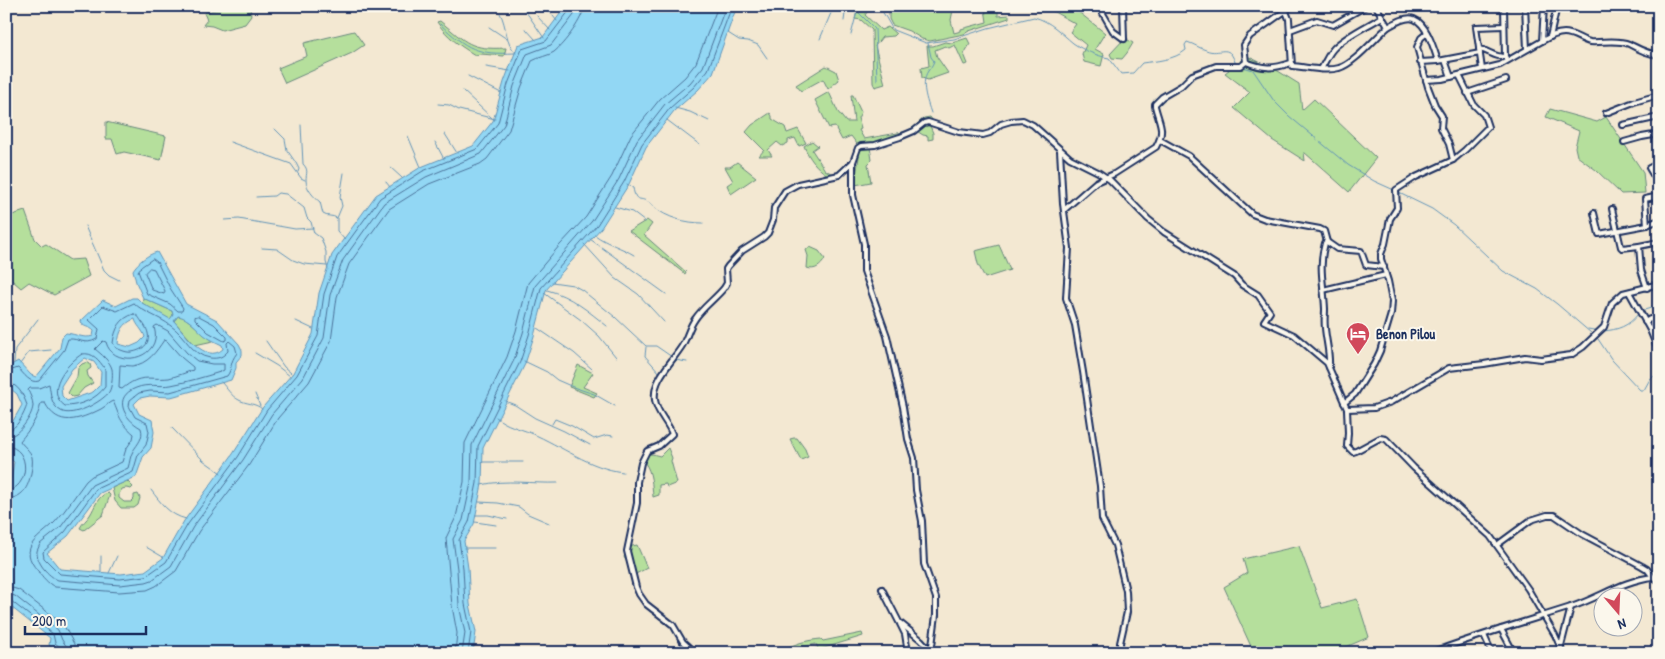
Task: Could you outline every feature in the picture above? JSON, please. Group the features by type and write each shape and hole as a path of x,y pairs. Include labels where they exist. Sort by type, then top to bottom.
{"street":[{"path":"1100,6 1113,31 1124,39 1123,6"},
{"path":"1284,6 1289,19 1292,66 1337,69 1346,65 1388,27 1405,19 1417,21 1428,33 1438,61"},
{"path":"1246,62 1244,45 1250,36 1255,30 1292,6"},
{"path":"1290,30 1317,20 1329,25 1336,24 1366,6"},
{"path":"1376,6 1388,27"},
{"path":"1504,6 1506,58"},
{"path":"1525,6 1527,48"},
{"path":"1542,41 1544,6"},
{"path":"1550,37 1557,6"},
{"path":"1321,69 1331,52 1339,44 1382,17"},
{"path":"1482,69 1476,28 1504,26"},
{"path":"1428,33 1418,42 1416,47 1426,80 1442,116 1441,128 1452,150 1453,160"},
{"path":"1426,80 1451,77 1500,65 1506,58 1550,37 1564,33 1592,42 1626,44 1637,50 1659,55"},
{"path":"1420,62 1445,60 1480,51 1488,51 1495,56 1506,58"},
{"path":"1445,60 1451,77"},
{"path":"1246,62 1261,68 1291,63"},
{"path":"1064,210 1092,185 1153,150 1160,140 1162,126 1155,104 1159,100 1182,86 1192,75 1212,66 1240,67 1246,62"},
{"path":"1344,403 1355,394 1364,381 1380,351 1392,309 1392,301 1381,254 1390,219 1397,208 1396,190 1416,177 1453,160 1488,127 1484,115 1474,105 1459,75"},
{"path":"1467,93 1506,80"},
{"path":"1606,113 1659,95"},
{"path":"1623,125 1659,117"},
{"path":"932,652 936,598 924,564 924,532 916,490 914,458 908,439 887,336 864,271 864,244 852,195 853,162 858,148 861,146 875,145 914,132 924,123 928,122 959,132 983,135 990,133 1001,124 1023,120 1033,125 1070,158 1107,177 1148,220 1234,276 1242,285 1258,295 1270,312 1264,321 1294,335 1329,366 1347,409 1347,446 1353,452 1380,438 1386,439 1407,462 1490,536 1544,614 1564,653"},
{"path":"1624,142 1659,134"},
{"path":"1160,140 1189,156 1252,214 1265,219 1324,231 1326,242 1322,251 1321,266 1325,327 1330,355 1329,366"},
{"path":"1060,150 1068,248 1066,298 1075,325 1083,372 1100,486 1102,519 1115,545 1126,592 1127,610 1120,643 1121,653"},
{"path":"695,653 683,642 673,625 646,604 639,594 627,551 637,503 637,482 641,463 647,452 659,446 672,434 657,408 655,400 656,386 681,347 695,318 724,288 727,282 726,269 728,266 742,250 768,233 773,220 774,208 783,193 798,184 839,174 853,162"},
{"path":"1659,164 1649,167 1655,178 1659,180"},
{"path":"1647,225 1645,199 1659,196"},
{"path":"1612,209 1622,248 1659,242"},
{"path":"1594,213 1599,234 1647,225 1659,220"},
{"path":"1326,242 1336,249 1361,251 1366,265 1384,267"},
{"path":"1639,246 1641,270 1647,288"},
{"path":"1323,290 1386,275"},
{"path":"1347,409 1374,408 1391,402 1450,368 1476,366 1524,357 1541,359 1571,355 1584,347 1604,327 1612,304 1619,296 1659,284"},
{"path":"1628,292 1650,330 1659,352"},
{"path":"1645,322 1650,319 1659,320"},
{"path":"1497,545 1531,520 1554,515 1582,534 1647,569 1659,581"},
{"path":"1430,653 1442,651 1544,614 1571,607 1634,580 1653,577"},
{"path":"882,589 905,634 908,653"},
{"path":"1561,646 1571,607"},
{"path":"899,622 922,640 932,652"},
{"path":"1501,629 1514,653"},
{"path":"1484,635 1492,653"}],"green space":[{"path":"227,6 250,6 251,16 245,24 222,30 203,25 207,20 204,13"},
{"path":"849,6 868,6 870,8 865,15 881,30 888,27 896,34 894,36 882,37 875,46 885,84 875,87 873,83 872,30 861,20 855,19 857,11"},
{"path":"907,6 955,6 956,9 953,10 951,20 954,33 961,31 961,29 987,22 985,9 998,8 998,16 1009,15 1009,18 964,34 930,41 892,25 889,19 889,12 893,9 899,12"},
{"path":"1071,6 1105,33 1095,49 1104,54 1101,66 1084,62 1082,54 1086,45 1070,32 1076,24 1045,7"},
{"path":"440,21 470,44 484,48 506,48 504,56 475,55 449,37 437,22"},
{"path":"354,31 364,45 352,53 285,83 278,68 307,56 304,43"},
{"path":"967,38 970,44 964,54 968,64 964,65 955,45 949,48 945,46 935,50 937,57 948,73 928,80 922,78 921,68 929,66 927,46 945,42 952,43"},
{"path":"1125,38 1133,43 1127,53 1122,59 1112,58 1110,54"},
{"path":"1247,56 1299,84 1302,110 1314,99 1376,158 1349,192 1304,152 1305,161 1272,140 1234,108 1250,92 1225,73"},
{"path":"826,66 836,71 839,80 828,89 823,79 801,91 796,85"},
{"path":"829,92 838,112 846,122 854,122 851,95 853,95 861,112 858,118 861,129 859,130 864,139 909,131 924,118 930,117 933,121 928,121 933,133 933,139 928,140 928,136 915,130 870,147 872,160 868,164 871,182 855,185 860,148 851,136 842,140 835,127 829,128 815,100"},
{"path":"1550,109 1597,122 1606,117 1643,172 1645,193 1621,194 1596,170 1577,156 1575,147 1579,131 1546,117"},
{"path":"770,113 772,119 785,127 787,133 798,129 806,143 799,146 795,138 788,140 788,143 782,146 777,142 768,150 772,156 759,156 764,150 746,132 752,125"},
{"path":"106,122 166,136 161,160 124,152 117,154 112,139 106,139"},
{"path":"812,141 818,146 812,150 825,170 831,173 826,174 822,171 808,154 804,146"},
{"path":"737,162 756,177 731,194 727,185 733,181 725,167 730,167"},
{"path":"25,211 35,239 42,246 46,244 70,260 83,259 89,276 54,295 29,282 21,288 6,275 6,217"},
{"path":"647,220 652,224 644,235 686,272 685,274 629,231"},
{"path":"999,245 1010,270 985,278 978,264 975,251"},
{"path":"810,247 819,251 825,259 820,266 813,269 807,268 808,256 806,250"},
{"path":"143,298 172,311 173,315 170,320 142,303"},
{"path":"178,316 184,317 213,341 195,345 174,321"},
{"path":"87,362 91,368 87,371 88,376 93,383 84,388 77,396 72,397 68,393 77,377 78,368"},
{"path":"578,365 593,373 583,387 597,393 594,397 569,387"},
{"path":"797,438 808,457 801,460 790,439"},
{"path":"668,448 677,483 667,487 666,484 659,485 659,495 653,497 650,475 645,463 647,455 660,456"},
{"path":"127,481 133,487 131,489 122,489 119,498 124,502 131,502 134,499 134,495 138,494 140,498 138,505 134,508 121,508 115,501 112,488"},
{"path":"108,493 110,495 103,515 84,530 80,528 99,499"},
{"path":"637,545 647,568 634,575 624,557 628,547"},
{"path":"1299,546 1322,608 1357,599 1369,637 1332,653 1254,653 1224,587 1247,573 1243,559"},
{"path":"862,633 863,636 808,653 802,653 818,648 816,644 791,650 789,647 809,641 821,639 823,641"}],"water":[{"path":"566,6 737,6 713,73 698,90 674,111 646,147 629,184 601,228 546,290 525,364 483,448 482,484 474,524 464,541 470,604 476,632 473,653 59,653 49,645 50,638 6,603 6,480 11,479 14,462 6,455 6,428 13,421 22,405 17,394 6,385 6,368 18,361 31,375 36,377 60,348 62,337 66,333 83,337 93,336 94,331 83,325 81,321 103,300 116,306 132,298 137,298 142,303 170,319 173,315 172,311 143,298 133,270 143,259 157,252 186,304 217,320 239,344 242,355 236,362 236,368 231,380 171,397 150,396 140,398 134,404 139,414 152,420 154,432 151,448 143,457 136,477 100,493 68,536 47,553 60,569 121,574 145,571 163,558 184,521 233,454 263,407 293,373 313,334 319,293 332,255 376,195 421,167 473,146 493,121 504,82 518,45 543,37","holes":["178,316 186,319 206,336 222,345 223,349 216,353 202,350 189,339 174,321","135,319 145,337 139,343 130,347 118,344 122,328","85,358 94,362 101,372 100,385 93,392 67,401 62,396 61,386 72,369"]}],"waterway":[{"path":"521,6 544,38"},
{"path":"545,6 557,21"},
{"path":"820,39 831,13 830,6"},
{"path":"844,21 846,6"},
{"path":"849,6 857,11 875,29 877,80"},
{"path":"875,6 881,9 893,30 926,43 954,39 988,28 1034,17 1050,24 1081,48 1109,58 1121,74 1133,73 1142,63 1176,56 1186,50 1185,45 1187,42 1211,51 1226,51 1239,65"},
{"path":"851,35 857,12"},
{"path":"500,13 508,39 516,53"},
{"path":"537,16 550,30"},
{"path":"440,24 473,49 491,53 515,53"},
{"path":"489,27 507,39"},
{"path":"526,29 536,40"},
{"path":"728,33 739,40 758,45 767,58"},
{"path":"928,43 931,57 934,61 928,71 924,86 931,113"},
{"path":"486,67 510,71"},
{"path":"1243,67 1253,70 1274,101 1289,116 1348,165 1374,181 1394,190"},
{"path":"468,76 501,93"},
{"path":"463,91 492,118"},
{"path":"438,104 449,105 459,110 495,119"},
{"path":"675,108 690,112 709,121"},
{"path":"667,120 700,145"},
{"path":"301,125 303,164 307,170 307,187 320,202 323,214 337,218 337,231 345,240"},
{"path":"275,129 285,139 287,150 296,163 299,169 298,172"},
{"path":"445,134 457,153"},
{"path":"408,136 421,167"},
{"path":"230,142 291,164 301,178 305,180"},
{"path":"435,142 444,159"},
{"path":"390,167 402,178"},
{"path":"337,218 342,206 340,197 344,173"},
{"path":"386,182 390,187"},
{"path":"627,184 633,188 638,199 649,202 653,207 665,214 683,221 703,223"},
{"path":"1397,192 1432,209 1454,225 1503,271 1537,289 1557,304 1598,339 1612,360 1640,390 1644,390 1650,379 1659,373"},
{"path":"256,197 274,196 278,193 286,194 304,208 314,233 321,238 326,252 328,269"},
{"path":"615,207 632,212 645,222"},
{"path":"225,220 239,219 295,229 313,228"},
{"path":"85,226 104,270 119,280"},
{"path":"595,235 634,255"},
{"path":"590,239 666,294"},
{"path":"584,244 615,278 638,294 664,322"},
{"path":"262,248 277,249 293,260 304,264 327,266"},
{"path":"552,282 573,285 582,290 646,346 656,346 672,357"},
{"path":"547,290 572,300 607,326"},
{"path":"544,293 581,320 599,336 616,357"},
{"path":"1641,311 1651,308 1659,311"},
{"path":"1603,331 1623,327 1638,314"},
{"path":"14,363 15,349 38,319"},
{"path":"296,321 313,329"},
{"path":"537,328 574,353 592,369"},
{"path":"1588,329 1599,331"},
{"path":"266,341 284,367 291,373"},
{"path":"646,347 645,356 660,373"},
{"path":"20,364 29,352 51,350"},
{"path":"255,353 290,376"},
{"path":"675,360 687,362"},
{"path":"524,361 547,372 557,380 594,394 615,406"},
{"path":"221,382 236,398 262,409"},
{"path":"255,394 260,406"},
{"path":"505,401 590,445"},
{"path":"496,417 508,425 542,438 587,461 611,470 623,472"},
{"path":"552,424 555,419 572,426 594,439 607,435 613,436"},
{"path":"172,428 203,460 221,473"},
{"path":"482,462 523,462"},
{"path":"481,485 510,482 558,483"},
{"path":"151,490 170,511 186,519"},
{"path":"479,502 519,507 528,514 549,523"},
{"path":"476,515 488,515 507,519"},
{"path":"475,522 496,525"},
{"path":"146,547 163,557"},
{"path":"464,548 495,548"},
{"path":"101,556 101,573"},
{"path":"109,573 117,556"}],"place":[{"name":"Benon Pilou","path":"1358,355"}]}
